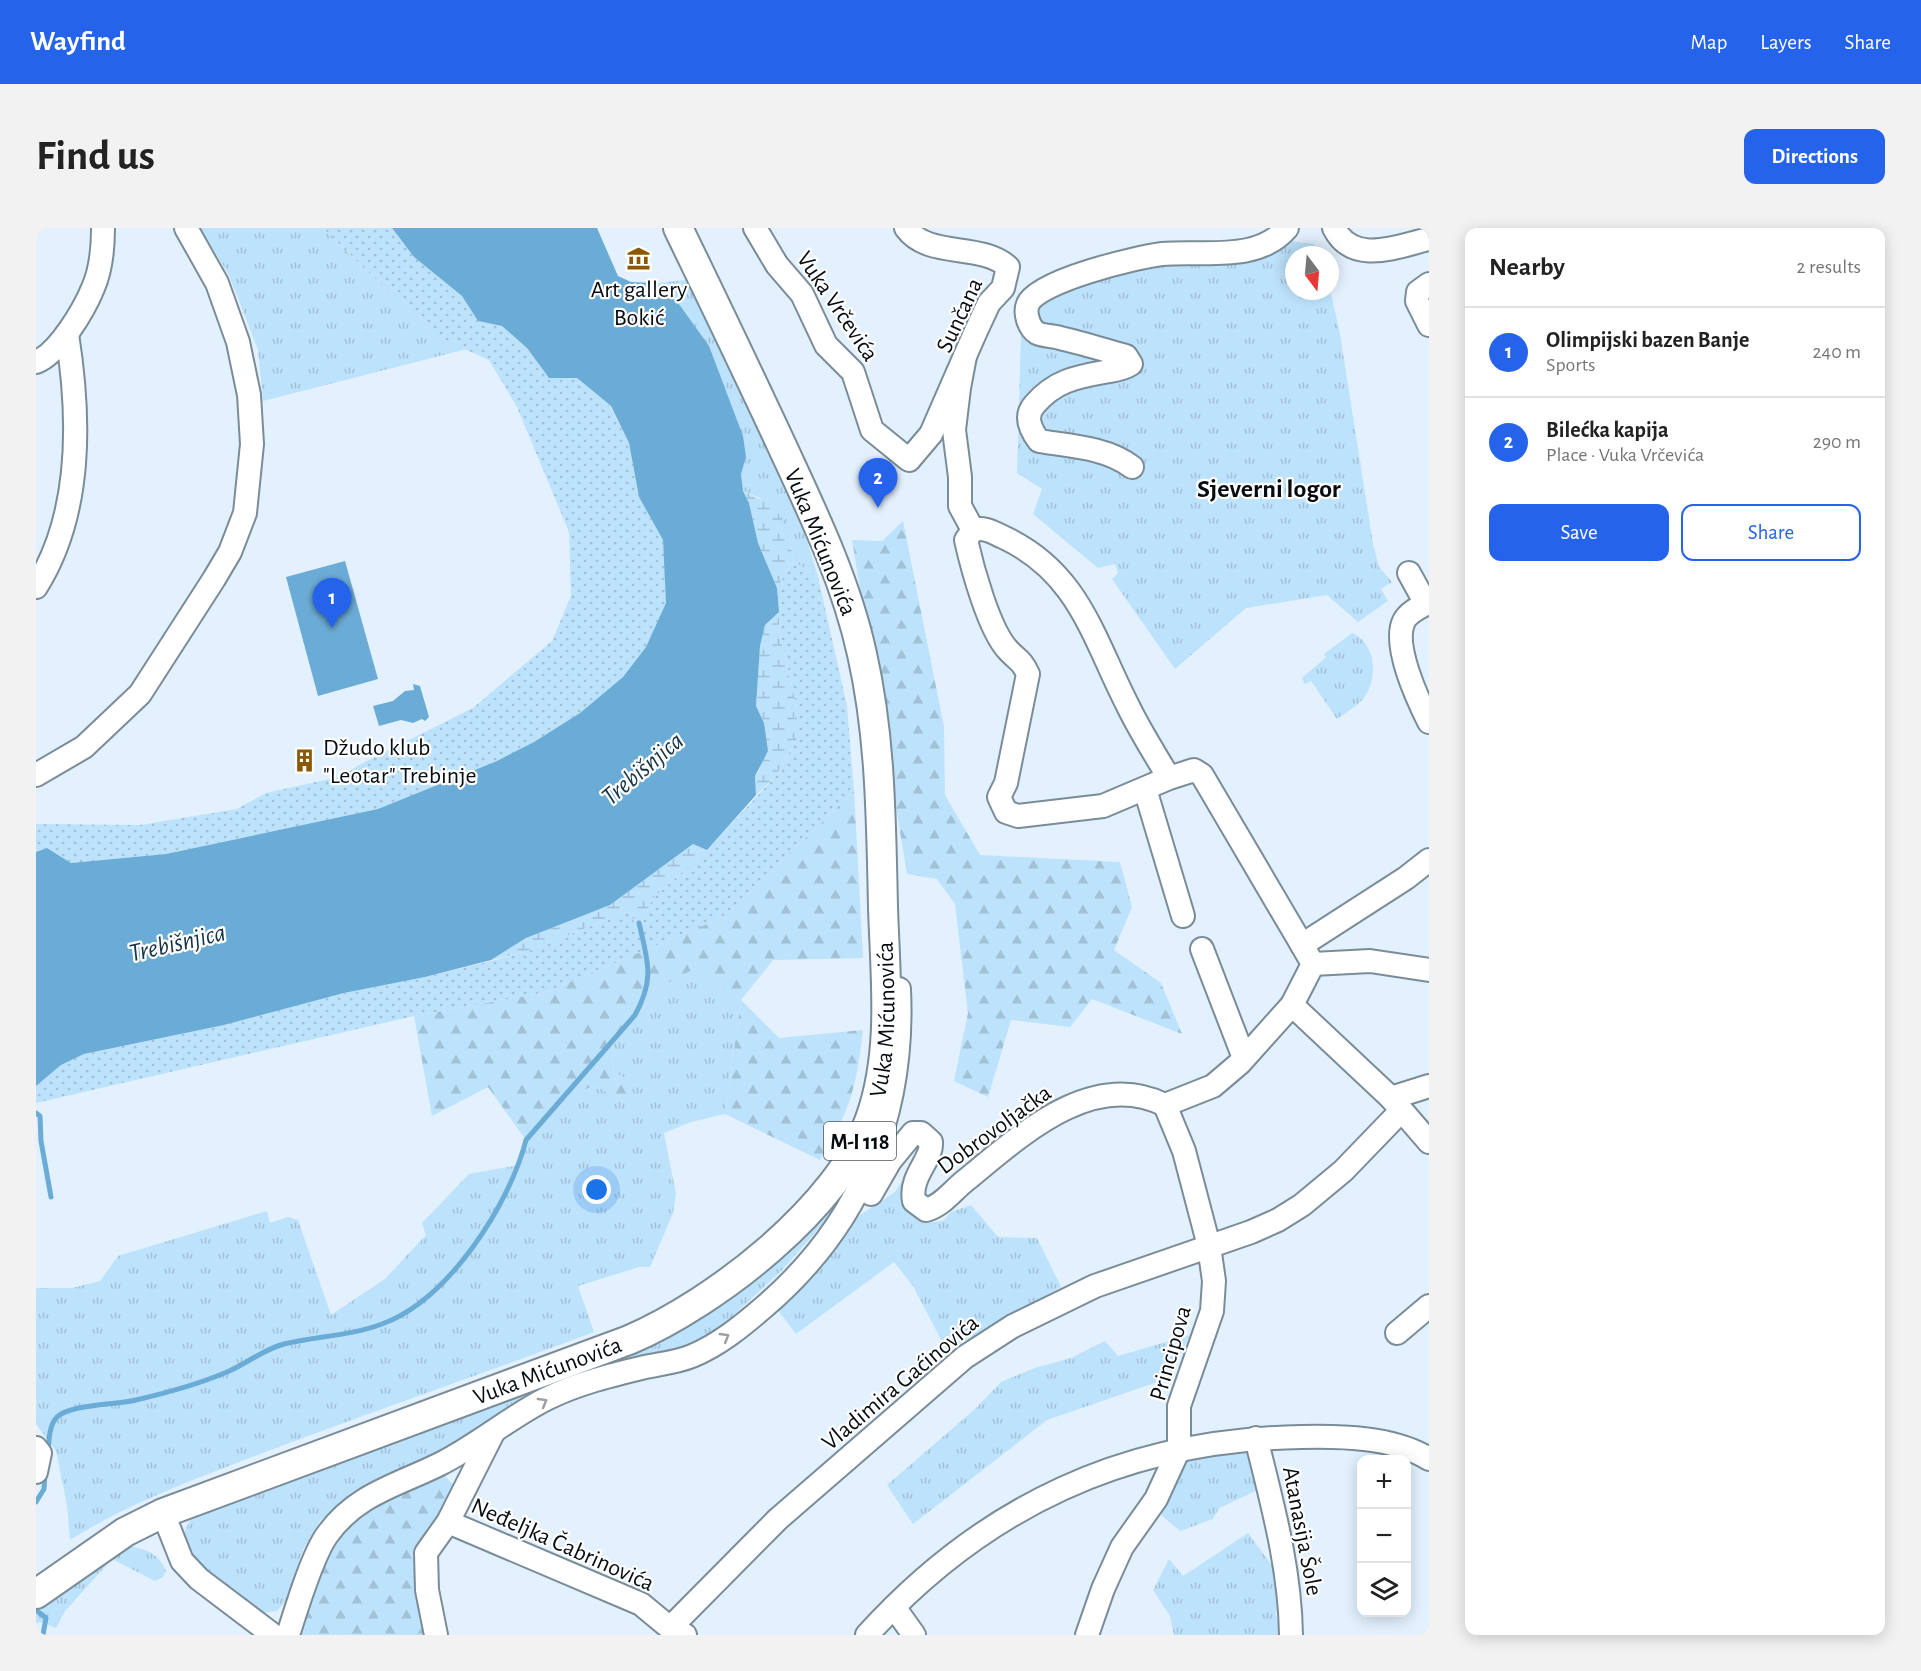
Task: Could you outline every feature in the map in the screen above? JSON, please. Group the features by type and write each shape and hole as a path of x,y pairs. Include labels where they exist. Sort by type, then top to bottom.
{"main road":[{"name":"Vuka Mićunovića","path":"36,1594 109,1542 163,1513 638,1336 675,1318 724,1285 784,1234 820,1198 844,1168 864,1133 872,1115 884,1055 887,1012 876,738 867,678 854,621 808,502 678,228"}],"street":[{"path":"36,362 44,359 67,333 93,288 103,250 104,228"},
{"path":"36,774 84,747 140,694 230,552 245,513 251,437 249,395 238,342 217,283 186,228"},
{"name":"Vuka Vrčevića","path":"756,228 777,265 802,294 826,345 853,372 873,430 909,460 931,434 965,356"},
{"name":"Sunčana","path":"906,228 910,234 932,244 998,257 1008,267 1003,288 989,303 965,356 954,430 960,477 960,506 973,530"},
{"path":"1131,467 1123,461 1094,450 1039,441 1031,432 1028,419 1032,408 1056,384 1077,376 1124,369 1131,364 1126,356 1037,332 1028,320 1027,305 1035,295 1050,286 1125,261 1162,254 1251,250 1277,240 1287,228"},
{"path":"1334,228 1351,247 1369,252 1429,238"},
{"path":"1429,284 1418,292 1417,301 1429,325"},
{"path":"36,587 48,568 69,499 76,436 74,379 67,333"},
{"path":"1168,778 1127,705 1098,638 1076,599 1045,562 1017,543 982,528 973,530 966,540 981,593 1008,650 1021,660 1028,674 1006,783 999,797 1001,806 1006,812 1018,816 1103,806 1168,778 1194,770 1202,775 1308,954"},
{"path":"1409,573 1426,604 1414,610 1404,621 1401,637 1412,687 1429,722"},
{"path":"1145,789 1183,916"},
{"path":"1165,1106 1213,1086 1244,1058 1292,1005 1308,954 1429,860"},
{"path":"288,1635 326,1536 351,1510 382,1488 440,1464 546,1399 595,1379 692,1356 739,1328 795,1281 828,1242 867,1175 891,1104 898,1064 901,1022 899,986 894,965 885,949"},
{"path":"1202,949 1244,1058"},
{"path":"1308,954 1429,970"},
{"path":"1292,1005 1395,1105 1429,1142"},
{"path":"1395,1105 1429,1086"},
{"name":"Dobrovoljačka","path":"828,1242 849,1224 863,1206 890,1161 913,1133 921,1133 931,1142 932,1148 919,1170 913,1194 914,1202 926,1210 938,1207 969,1177 1047,1118 1089,1098 1124,1094 1147,1096 1165,1106"},
{"name":"Vladimira Gaćinovića","path":"674,1633 778,1519 965,1357 1013,1326 1095,1286 1251,1232 1302,1205 1343,1171 1395,1105"},
{"name":"Principova","path":"1087,1635 1102,1589 1122,1547 1156,1499 1179,1449 1179,1406 1212,1311 1214,1281 1209,1246 1184,1151 1165,1106"},
{"path":"1397,1333 1429,1306"},
{"path":"436,1635 427,1590 426,1552 448,1522 493,1433"},
{"path":"867,1635 926,1574 1025,1506 1119,1465 1179,1449 1256,1438 1322,1437 1377,1442 1414,1450 1429,1459"},
{"name":"Atanasija Šole","path":"1256,1438 1283,1549 1290,1599 1291,1635"},
{"path":"36,1448 40,1453 36,1472"},
{"path":"440,1464 466,1489"},
{"path":"163,1513 182,1561 199,1578 273,1635"},
{"name":"Neđeljka Čabrinovića","path":"448,1522 641,1604 674,1633"},
{"path":"894,1608 914,1635"}],"green space":[{"path":"200,228 323,228 435,336 467,349 263,401 258,350 229,275"},
{"path":"323,228 392,228 414,257 462,296 478,321 502,326 527,348 549,378 577,378 610,406 629,443 639,497 663,540 667,603 646,647 623,677 580,713 498,761 378,809 166,854 71,863 47,848 36,852 36,824 140,825 237,809 266,793 343,776 359,765 473,708 552,641 571,596 569,532 517,407 489,360 435,336"},
{"path":"1289,241 1314,244 1315,246 1285,246 1285,300 1332,300 1340,334 1373,544 1379,567 1392,582 1381,589 1388,601 1358,622 1327,595 1246,608 1175,669 1112,579 1118,573 1115,564 1098,568 1033,514 1042,489 1017,473 1022,302 1093,275"},
{"path":"686,280 801,520 818,577 793,561 790,537 760,498 743,491 741,474 746,457 676,300 656,283"},
{"path":"743,491 775,507 790,537 793,561 777,588 758,543 749,503"},
{"path":"903,521 944,727 945,795 980,855 1120,862 1132,907 1114,950 1161,983 1182,1034 1092,999 1070,1027 1011,1020 988,1097 954,1081 968,1013 955,904 937,879 907,874 852,540 882,541"},
{"path":"793,561 818,577 847,706 854,791 723,917 546,992 414,1016 36,1103 36,1086 61,1065 84,1054 224,1025 344,993 425,977 523,953 629,911 635,924 642,922 653,898 707,850 776,776 797,739 797,708 780,635 777,588"},
{"path":"779,612 780,635 797,708 797,739 776,776 756,795 755,776 759,771 764,723 756,706 760,646 765,625"},
{"path":"1352,633 1366,645 1373,662 1373,672 1368,691 1363,699 1337,719 1311,681 1305,684 1302,678 1326,657 1324,654"},
{"path":"854,791 863,958 773,960 741,1000 696,968 646,995 635,1015 611,1041 614,1072 629,1080 625,1102 595,1085 565,1099 526,1140 488,1087 432,1116 414,1016 546,992 723,917"},
{"path":"694,843 707,850 653,898 642,922 635,924 629,911 523,953 491,960 526,938 610,905"},
{"path":"696,968 741,1000 725,1114 691,1122 664,1133 676,1194 673,1213 650,1267 639,1267 578,1286 594,1332 211,1473 115,1514 70,1540 67,1505 56,1451 36,1424 36,1288 72,1288 100,1281 118,1256 267,1211 270,1223 288,1217 298,1220 331,1315 385,1279 426,1235 422,1223 469,1174 519,1165 526,1140 565,1099 595,1085 625,1102 614,1072 611,1041 635,1015 646,995"},
{"path":"741,1000 779,1038 863,1030 858,1068 850,1098 839,1126 820,1160 725,1114"},
{"path":"907,1173 915,1215 925,1223 943,1221 951,1212 971,1205 998,1237 1037,1238 1061,1287 947,1351 913,1286 894,1262 796,1334 775,1306 820,1264 857,1217 895,1192"},
{"path":"844,1185 836,1209 782,1270 720,1328 678,1348 619,1359 581,1371 416,1463 349,1496 320,1521 303,1550 285,1602 277,1611 255,1614 212,1584 194,1564 184,1541 184,1533 196,1511 586,1363"},
{"path":"1190,1335 1169,1378 1047,1420 913,1524 887,1485 974,1410 1001,1382 1035,1368 1071,1358 1105,1341 1118,1356"},
{"path":"1240,1438 1262,1488 1219,1508 1213,1519 1180,1531 1161,1515 1179,1480 1174,1474 1197,1447"},
{"path":"439,1470 459,1491 420,1551 432,1635 293,1635 320,1564 354,1515"},
{"path":"1248,1533 1278,1574 1276,1615 1283,1635 1174,1635 1170,1616 1153,1590 1169,1559 1183,1576"},
{"path":"122,1546 143,1549 154,1555 166,1571 163,1577 155,1581 112,1559 65,1611 56,1628 40,1622 36,1623 36,1602"}],"water":[{"name":"Trebišnjica","path":"392,228 597,228 618,276 631,282 656,283 676,300 709,346 743,436 746,457 741,474 743,491 749,503 758,543 777,588 779,612 765,625 760,646 756,706 764,723 768,751 755,776 756,795 707,850 693,844 610,905 526,938 491,960 425,977 344,993 224,1025 84,1054 61,1065 36,1086 36,852 47,848 71,863 166,854 378,809 497,761 534,742 580,713 623,677 646,647 666,603 663,540 639,497 629,443 611,406 577,378 549,378 527,348 502,326 478,321 462,296 414,257"},
{"path":"345,561 378,679 318,696 286,577"},
{"path":"413,684 420,686 429,717 425,721 422,719 413,723 401,720 379,726 373,706 393,701 405,691 414,690"}],"waterway":[{"path":"48,1452 52,1424 63,1413 83,1407 128,1402 171,1391 227,1372 277,1346 370,1328 406,1312 430,1294 452,1273 490,1221 506,1193 526,1140 635,1015 645,991 648,970 639,923"},
{"path":"36,1113 40,1116 41,1141 51,1197"},
{"path":"36,1502 44,1489 45,1473"},
{"path":"36,1610 46,1618 43,1635"}],"place":[{"name":"Art gallery Bokić","path":"639,259"},
{"name":"Bilećka kapija","path":"878,508"},
{"name":"Olimpijski bazen Banje","path":"332,628"},
{"name":"Džudo klub \"Leotar\" Trebinje","path":"305,761"}],"district":[{"name":"Sjeverni logor","path":"1269,488"}]}
